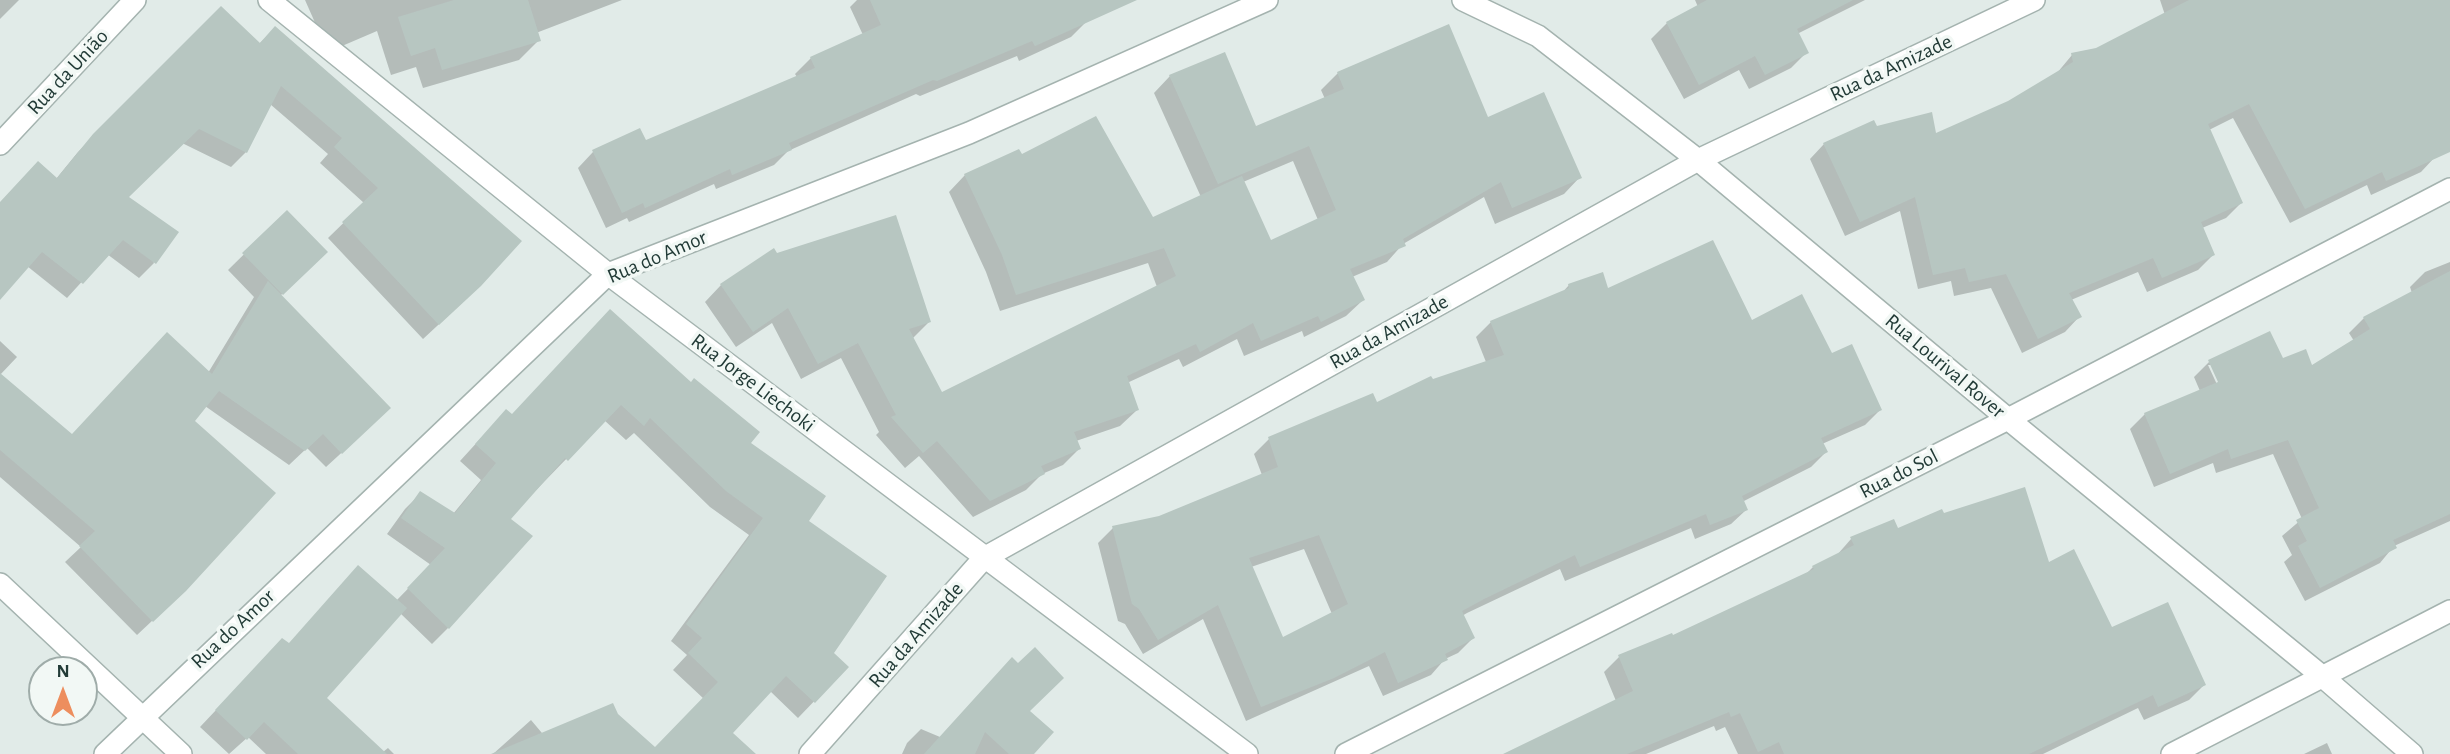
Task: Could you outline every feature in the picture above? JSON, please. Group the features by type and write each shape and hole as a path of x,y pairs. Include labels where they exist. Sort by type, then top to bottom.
{"street":[{"name":"Rua da União","path":"0,144 135,0"},
{"name":"Rua Jorge Liechoki","path":"269,0 608,274 1247,754"},
{"name":"Rua do Amor","path":"105,754 608,274 969,133 1267,0"},
{"name":"Rua Lourival Rover","path":"1463,0 1538,36 1698,160 2323,677 2412,754"},
{"name":"Rua da Amizade","path":"810,754 984,558 1698,160 2034,0"},
{"name":"Rua do Sol","path":"1346,754 2008,419 2450,189"},
{"path":"0,584 181,754"},
{"path":"2172,754 2450,611"}],"building":[{"path":"454,0 528,0 541,41 442,70 435,48 411,56 398,17"},
{"path":"870,0 1137,0 1035,46 1032,41 937,81 933,80 789,143 792,150 732,175 730,169 645,208 643,203 622,213 592,150 640,128 646,140 815,68 810,57 881,25"},
{"path":"1707,0 1853,0 1797,29 1809,53 1765,75 1755,56 1699,85 1666,22"},
{"path":"2189,0 2450,0 2450,152 2386,181 2382,172 2305,209 2249,104 2208,124 2243,203 2201,222 2215,255 2162,278 2153,258 2069,293 2082,317 2038,339 2006,274 1969,282 1965,268 1933,275 1915,197 1860,222 1823,143 1874,120 1877,126 1932,112 1936,133 2008,101 2073,62 2071,53 2096,48"},
{"path":"221,6 260,43 275,26 522,241 481,286 439,325 342,222 378,188 334,147 342,138 281,86 247,153 199,129 129,197 179,232 156,264 123,240 83,284 42,252 0,300 0,202 38,161 57,178 93,134"},
{"path":"1449,24 1488,117 1544,92 1582,178 1512,208 1501,182 1403,239 1406,246 1350,269 1365,300 1321,322 1318,316 1261,341 1253,323 1200,352 1196,344 1127,376 1139,410 1074,432 1081,449 1041,466 1045,474 990,501 937,441 923,453 891,417 896,415 858,343 818,364 788,308 753,332 720,284 774,248 777,253 896,215 931,322 909,329 942,392 1176,276 1164,248 1016,295 1002,255 964,174 1019,149 1022,154 1096,116 1153,217 1242,176 1271,240 1336,210 1309,146 1218,184 1169,75 1225,52 1256,126 1344,89 1337,72"},
{"path":"287,210 328,252 283,295 242,253"},
{"path":"1713,240 1752,320 1802,294 1832,353 1852,344 1882,410 1821,438 1828,452 1742,496 1748,510 1710,525 1706,514 1580,567 1575,555 1462,611 1475,638 1445,654 1448,660 1398,683 1385,652 1334,678 1261,707 1218,605 1158,640 1139,609 1132,604 1112,526 1159,516 1278,467 1268,437 1373,393 1377,402 1431,376 1433,379 1504,355 1490,321 1569,288 1568,284 1603,272 1608,288","holes":["1319,535 1348,604 1283,637 1249,558"]},
{"path":"2450,271 2450,514 2393,540 2397,548 2320,588 2298,546 2307,541 2296,520 2319,508 2288,440 2231,459 2228,449 2170,474 2144,413 2218,382 2208,360 2270,331 2283,358 2306,349 2312,365 2370,329 2363,317"},
{"path":"268,281 391,408 342,454 323,434 305,451 219,391 195,421 276,493 186,591 153,622 79,546 95,531 0,450 0,373 72,434 167,332 212,374"},
{"path":"610,309 691,382 694,378 760,432 751,443 826,496 809,521 887,576 834,653 849,667 815,703 786,676 733,733 756,754 491,754 613,703 618,714 655,747 718,682 688,653 702,638 686,624 763,518 726,491 650,418 644,426 621,405 568,461 565,458 511,519 533,536 449,629 407,588 445,548 401,518 420,491 455,513 496,463 475,444 506,409 512,414"},
{"path":"2025,487 2049,562 2074,549 2112,627 2168,602 2206,685 2158,707 2153,695 2029,754 1784,754 1779,742 1758,752 1740,713 1731,717 1729,712 1627,754 1503,754 1633,691 1618,655 1672,633 1673,635 1814,569 1812,566 1854,545 1850,537 1894,519 1898,528 1942,509 1944,513"},
{"path":"358,565 407,608 327,698 387,754 298,754 264,722 247,740 215,710 282,638 289,643"},
{"path":"1035,647 1064,678 1030,711 1054,732 1034,754 1009,754 985,732 975,754 924,754 1012,657 1018,663"}]}
